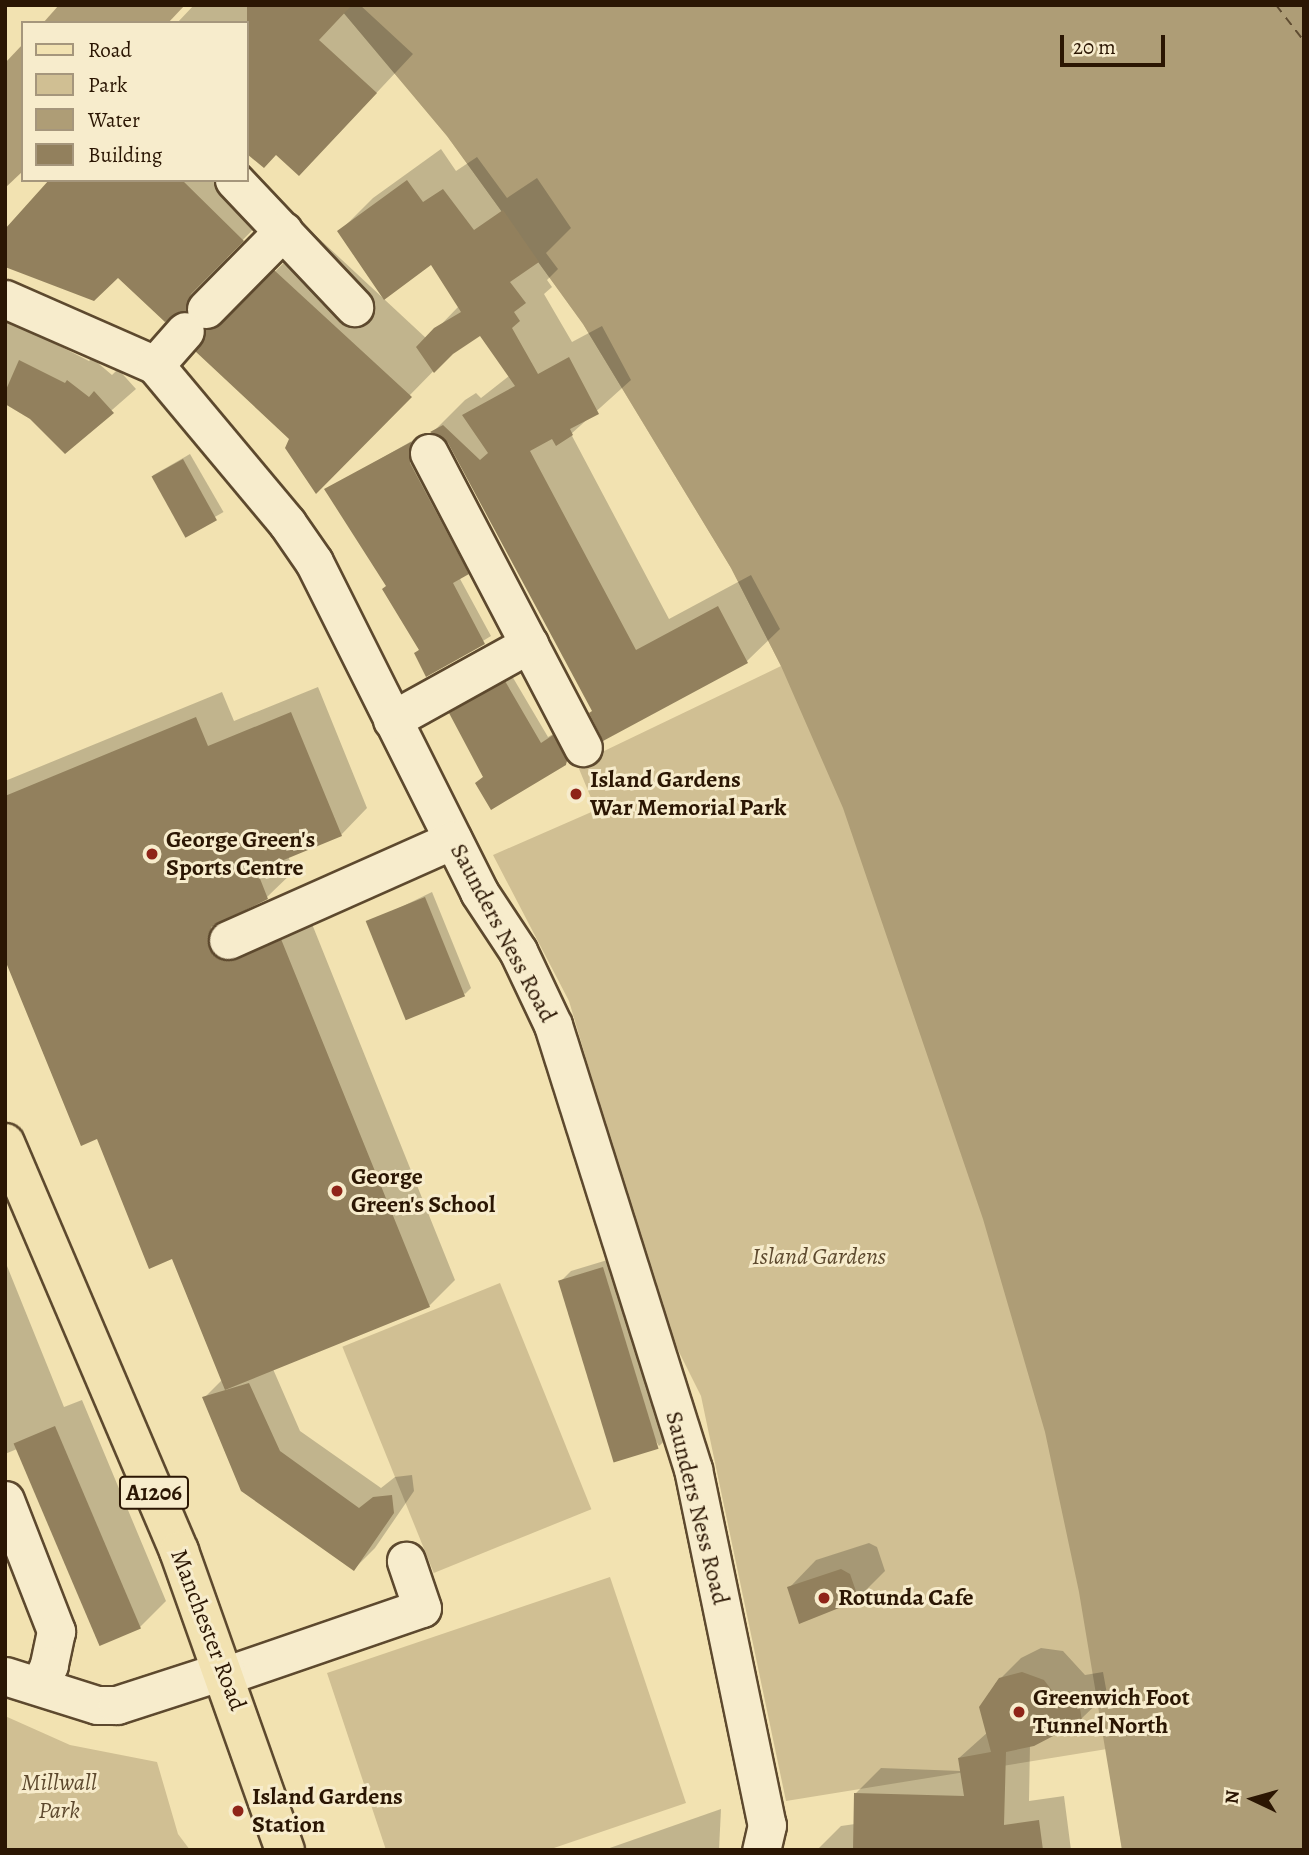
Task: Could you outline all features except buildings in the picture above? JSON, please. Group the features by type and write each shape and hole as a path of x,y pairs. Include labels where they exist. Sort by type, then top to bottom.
{"main road":[{"name":"Manchester Road","path":"5,1143 179,1551 226,1673 285,1850"}],"street":[{"path":"236,182 354,307"},
{"path":"155,365 195,320 283,231"},
{"name":"Saunders Ness Road","path":"5,299 155,365 202,417 314,562 479,892 518,951 553,1025 693,1469 767,1825 761,1850"},
{"path":"429,453 583,747"},
{"path":"393,720 528,644"},
{"path":"228,940 453,839"},
{"path":"5,1500 17,1563 56,1631 49,1665 22,1681"},
{"path":"22,1681 97,1705 117,1705 226,1673 422,1608 406,1561"}],"green space":[{"name":"Island Gardens","path":"337,5 537,5 1181,1409 1122,1850 1107,1749 786,1801 701,1396 664,1322 569,1001 493,855 596,810 577,764 781,666 731,568 583,324 447,136"},
{"path":"500,1283 591,1509 434,1573 342,1347"},
{"path":"610,1577 686,1803 548,1850 386,1850 327,1673"},
{"name":"Millwall Park","path":"5,1716 70,1745 157,1762 178,1834 190,1850 5,1850"}],"water":[{"path":"59,5 185,5 170,21 45,21"},
{"path":"337,5 1304,5 1304,1850 1122,1850 1079,1592 1045,1432 983,1219 843,808 781,666 731,568 583,324 447,136"},
{"path":"21,46 21,173 5,188 5,63"}],"ferry route":[{"path":"1276,5 1304,41"}],"place":[{"name":"Island Gardens War Memorial Park","path":"576,794"},
{"name":"George Green's Sports Centre","path":"152,854"},
{"name":"George Green's School","path":"337,1191"},
{"name":"Rotunda Cafe","path":"824,1598"},
{"name":"Greenwich Foot Tunnel North","path":"1019,1712"},
{"name":"Island Gardens Station","path":"238,1811"}]}
